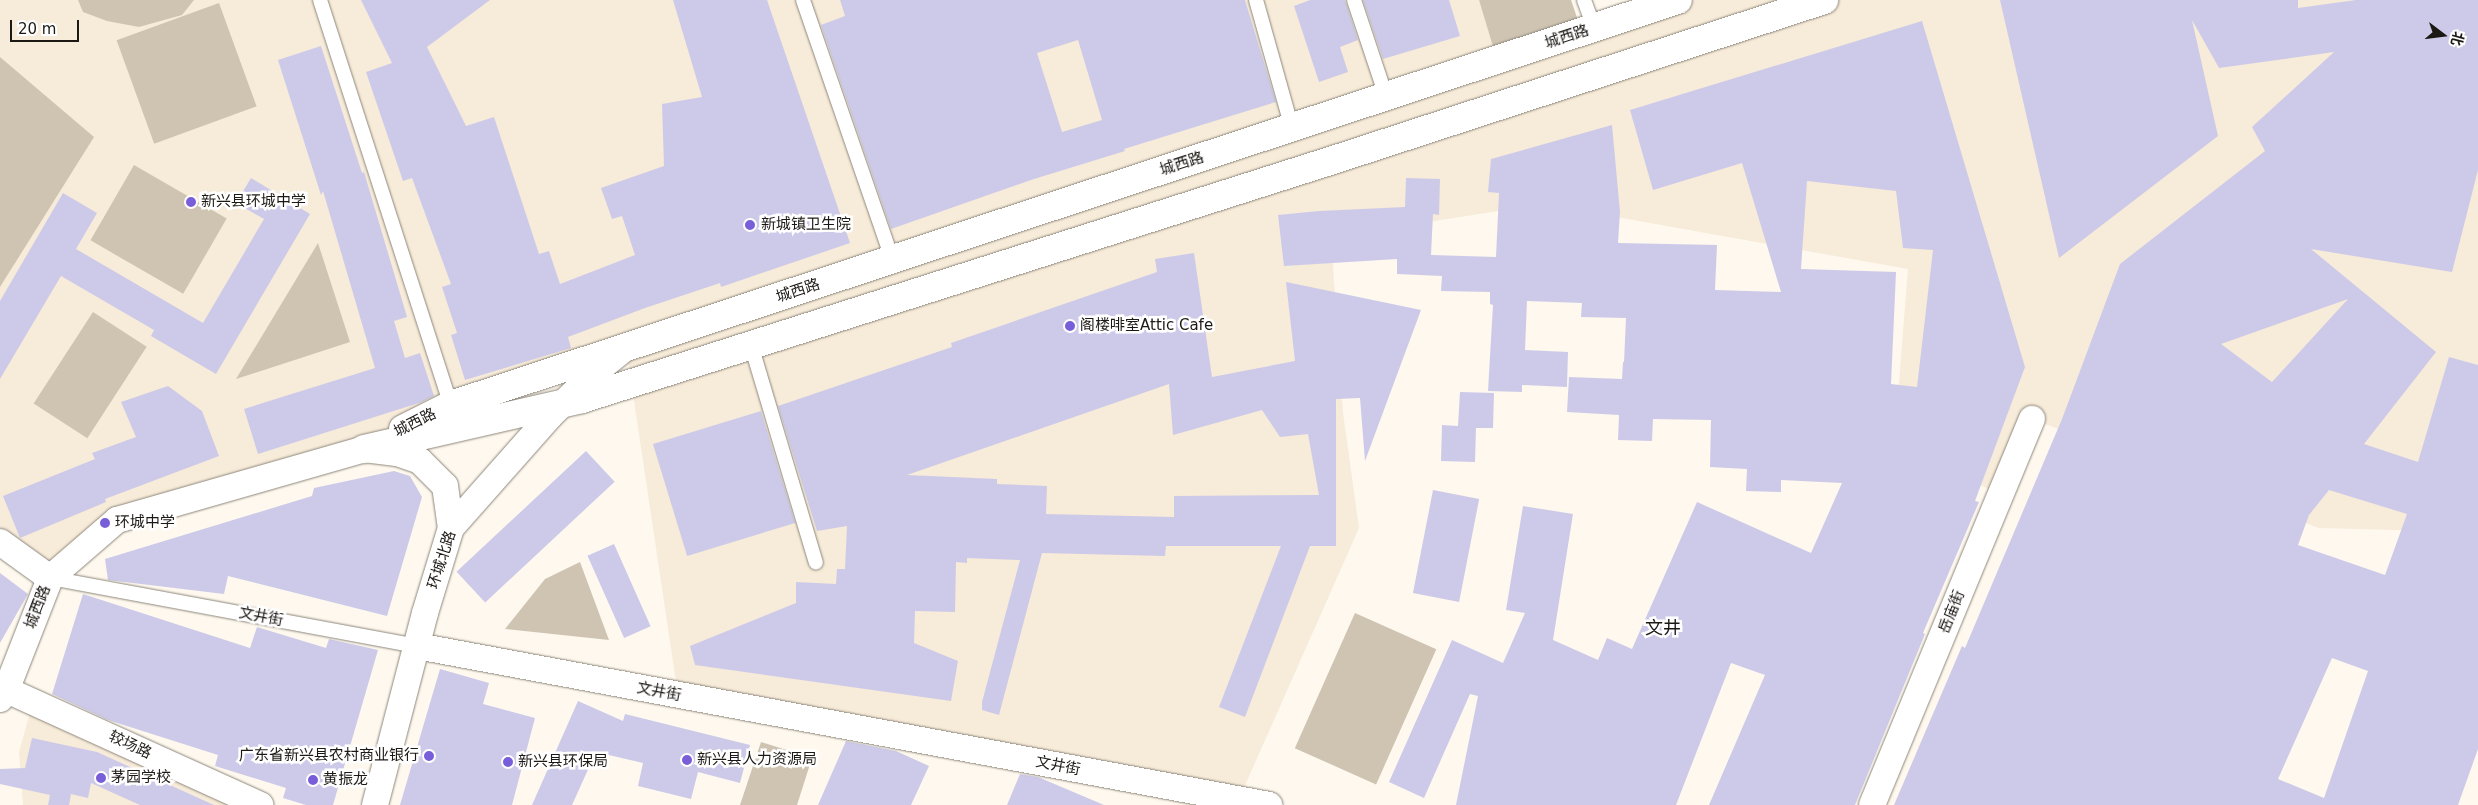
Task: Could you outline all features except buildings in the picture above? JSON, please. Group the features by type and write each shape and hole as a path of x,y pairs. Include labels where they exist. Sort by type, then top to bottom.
{"main road":[{"name":"城西路","path":"364,448 451,405 1678,0"},
{"path":"364,448 582,398 1327,162 1824,0"}],"street":[{"name":"环城北路","path":"375,805 417,646 451,528 550,416 594,374 626,347"},
{"name":"岳庙街","path":"1872,805 2032,419"},
{"path":"364,448 397,453 420,461 445,486 451,528"},
{"name":"城西路","path":"2,691 50,578 117,520 364,448"},
{"path":"0,542 50,578"},
{"name":"文井街","path":"417,646 1238,802 1269,805"},
{"name":"较场路","path":"2,691 260,805"}],"lane":[{"path":"320,0 451,405"},
{"path":"803,0 892,260"},
{"path":"1256,0 1292,128"},
{"path":"1354,0 1386,96"},
{"path":"1584,0 1594,28"},
{"path":"751,345 816,563"},
{"name":"文井街","path":"50,578 417,646"}],"shaded area":[{"path":"0,0 1479,0 1497,59 1678,0 2478,0 2478,532 2319,528 2032,419 1998,493 1894,446 1908,269 1544,204 1331,237 1343,413 1359,528 1239,799 678,695 626,347 364,449 117,520 50,578 0,542"},
{"path":"78,0 194,0 182,15 139,27 107,21 83,12"},
{"path":"1479,0 1571,0 1582,32 1497,60"},
{"path":"219,3 257,106 154,144 117,40"},
{"path":"0,57 94,137 0,287"},
{"path":"134,165 227,218 183,294 90,240"},
{"path":"318,243 350,342 236,379"},
{"path":"93,312 147,347 87,438 34,403"},
{"path":"580,562 609,640 505,629 545,579"},
{"path":"1355,613 1436,649 1376,784 1295,748"},
{"name":"茅园学校","path":"30,713 241,805 23,805 19,752"},
{"path":"761,742 812,758 797,805 740,805"}],"place":[{"name":"新兴县环城中学","path":"191,202"},
{"name":"新城镇卫生院","path":"750,225"},
{"name":"阁楼啡室Attic Cafe","path":"1070,326"},
{"name":"环城中学","path":"105,523"},
{"name":"广东省新兴县农村商业银行","path":"429,756"},
{"name":"新兴县人力资源局","path":"687,760"},
{"name":"新兴县环保局","path":"508,762"},
{"name":"茅园学校","path":"101,778"},
{"name":"黄振龙","path":"313,780"}],"district":[{"name":"文井","path":"1663,628"}]}
